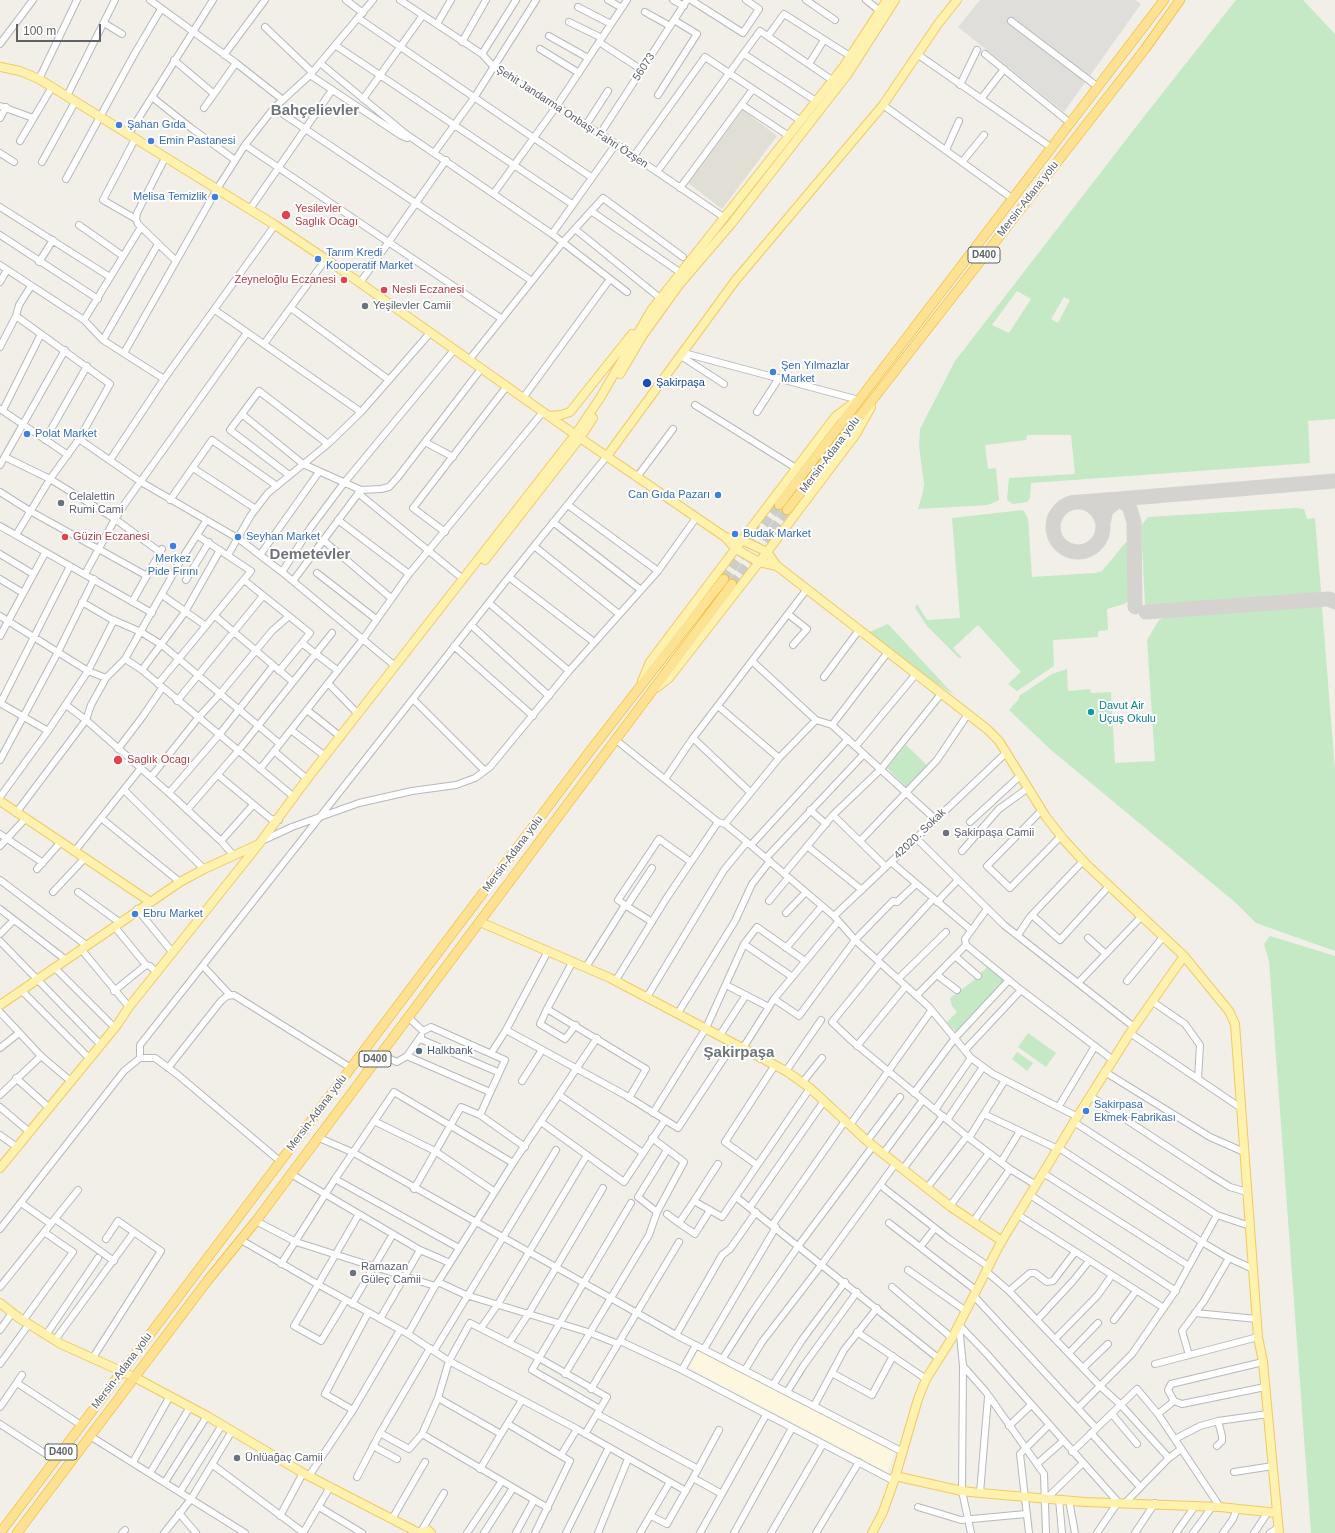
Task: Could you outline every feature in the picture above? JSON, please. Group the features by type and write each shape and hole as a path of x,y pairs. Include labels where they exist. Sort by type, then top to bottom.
{"highway":[{"path":"1101,84 1125,44 1156,0"},
{"name":"Mersin-Adana yolu","path":"1164,0 859,400 783,508 881,388 1145,49 1180,0"},
{"path":"1145,49 1159,37 1187,0"},
{"name":"Mersin-Adana yolu","path":"0,1533 636,693 728,582 616,740 480,922 317,1137 256,1221 134,1377 17,1533"}],"main road":[{"path":"546,414 561,415 570,412 725,218 816,101 850,56 887,0"},
{"path":"0,1168 117,1025 129,1007 263,842 577,437 605,400 643,334 680,285 732,223 847,75 895,0"},
{"path":"607,456 735,281 883,104 917,54 957,0"},
{"path":"0,67 20,71 39,79 275,225 507,386 577,437 725,537 736,548 759,562 778,566"},
{"path":"279,820 294,797 395,666 577,437 652,309"},
{"path":"648,695 669,678 767,552 856,434 881,388"},
{"path":"636,693 650,662 834,417 859,400"},
{"path":"725,537 742,540 767,552 778,566 968,714 999,741 1042,810 1061,836 1083,861 1184,956 1229,1010 1235,1024 1258,1337 1266,1387 1273,1466 1272,1512 1279,1530"},
{"path":"0,801 60,843 149,901"},
{"path":"0,1004 66,960 149,901 204,869 263,842"},
{"path":"480,922 616,980 786,1071 810,1088 883,1154 950,1206 1002,1241"},
{"path":"874,1532 895,1478 918,1400 926,1379 952,1338 1002,1241 1018,1214 1132,1030 1184,956"},
{"path":"0,1162 111,1024 129,1007"},
{"path":"0,1303 26,1323 55,1340 92,1359 134,1377 207,1416 330,1487 392,1519 424,1533"},
{"path":"895,1478 962,1491 1024,1497 1046,1497 1121,1503 1155,1503 1237,1508 1272,1512"}],"street":[{"path":"0,44 33,0"},
{"path":"39,79 77,0"},
{"path":"67,96 115,0"},
{"path":"150,0 236,63 283,100"},
{"path":"176,261 141,227 136,219 103,200 152,96 213,0"},
{"path":"224,55 265,0"},
{"path":"346,0 363,12"},
{"path":"124,354 217,189 244,145 274,108 320,63 373,0"},
{"name":"Şehit Jandarma Onbaşı Fahri Özşen","path":"400,0 482,54 494,67 616,144 725,218"},
{"path":"437,24 451,0"},
{"path":"462,42 486,0"},
{"path":"482,54 516,0"},
{"path":"434,153 474,98 536,0"},
{"path":"608,0 622,8"},
{"path":"494,193 556,107 627,0"},
{"path":"673,0 684,6"},
{"name":"56073","path":"600,134 687,0"},
{"path":"691,0 743,33 759,9 746,0"},
{"path":"806,0 835,20"},
{"path":"866,0 880,10"},
{"path":"578,7 611,24"},
{"path":"66,179 135,53 161,9"},
{"path":"645,12 670,26"},
{"path":"768,36 784,14 850,56"},
{"path":"363,99 401,48 423,15"},
{"path":"358,18 591,177"},
{"path":"658,95 697,34 674,20"},
{"path":"1011,21 1101,84"},
{"path":"569,22 601,40 642,70"},
{"path":"104,23 122,34"},
{"path":"265,27 311,73 332,90 400,135 415,140"},
{"path":"657,172 760,31 832,80"},
{"path":"549,36 588,58"},
{"path":"809,64 824,40"},
{"path":"335,45 572,204"},
{"path":"540,49 579,72"},
{"path":"960,85 977,50"},
{"path":"744,54 816,101"},
{"path":"917,54 1052,148"},
{"path":"986,54 1070,123"},
{"path":"634,156 706,56 753,90 800,121"},
{"path":"174,60 213,93"},
{"path":"204,108 213,93 236,63"},
{"path":"320,63 415,140 552,234 627,292"},
{"path":"981,98 1004,69"},
{"path":"20,141 52,87"},
{"path":"250,209 277,167 332,90"},
{"path":"680,188 753,90"},
{"path":"586,125 608,91"},
{"path":"152,96 191,128 235,160"},
{"path":"42,162 75,102"},
{"path":"883,104 1013,199"},
{"path":"742,105 789,136"},
{"path":"0,118 3,106 33,118"},
{"path":"274,108 532,281"},
{"path":"946,150 959,121"},
{"path":"962,162 984,135"},
{"path":"552,234 591,177 616,144"},
{"path":"244,145 502,319"},
{"path":"0,153 14,162"},
{"path":"136,219 137,213 165,158"},
{"path":"360,283 446,160"},
{"path":"469,360 562,242 603,198 683,257"},
{"path":"0,207 110,277"},
{"path":"591,211 681,273"},
{"path":"79,225 123,256"},
{"path":"110,460 164,379 275,225"},
{"path":"84,320 141,227"},
{"path":"575,229 660,298"},
{"path":"0,235 39,262 98,299"},
{"path":"39,262 52,240"},
{"path":"103,340 158,244"},
{"path":"264,344 326,259"},
{"path":"0,265 84,320 103,340 164,379"},
{"path":"0,282 7,270"},
{"path":"524,398 610,279"},
{"path":"0,347 16,316 19,305 31,286"},
{"path":"291,308 389,380"},
{"path":"214,310 246,334 264,344 361,412"},
{"path":"16,316 110,384 79,440 50,479 16,535"},
{"path":"228,555 256,510 277,486 328,444 361,412 430,333"},
{"path":"41,334 1,409 68,455"},
{"path":"85,574 115,519 246,334"},
{"path":"0,465 65,350"},
{"path":"282,572 311,527 344,483 454,350"},
{"path":"683,354 859,400"},
{"path":"683,354 724,384"},
{"path":"45,440 87,366"},
{"path":"359,491 381,490 389,487 481,369"},
{"path":"757,412 779,378"},
{"path":"445,532 413,508 507,386"},
{"path":"289,475 230,430 243,415 259,392 328,444"},
{"path":"695,405 796,468"},
{"path":"260,769 363,639 376,618 409,574 546,414"},
{"path":"243,415 303,464 359,491 428,552 463,579"},
{"path":"637,477 673,429"},
{"path":"79,440 170,500 239,539 282,572 395,666"},
{"path":"170,500 212,440 277,486"},
{"path":"425,442 453,457"},
{"path":"140,1058 140,1045 454,646 607,456"},
{"path":"5,457 50,479 115,519 161,550 132,602"},
{"path":"193,468 256,510"},
{"path":"260,555 319,472"},
{"path":"293,581 359,491"},
{"path":"0,492 30,511 147,576"},
{"path":"568,505 658,571"},
{"path":"263,842 320,817 360,803 412,791 456,785 475,778 485,771 504,752 594,642 658,571 696,518"},
{"path":"338,520 409,574"},
{"path":"16,813 86,720 91,705 106,678 124,659 152,613 181,560 198,536 206,521"},
{"path":"553,522 641,590"},
{"path":"0,526 152,613"},
{"path":"118,749 143,716 160,686 251,571 198,536"},
{"path":"323,540 391,598"},
{"path":"186,580 209,542"},
{"path":"534,546 619,614"},
{"path":"142,670 185,612 220,550"},
{"path":"0,636 45,553"},
{"path":"0,554 33,574"},
{"path":"48,731 0,703 70,566"},
{"path":"316,572 376,618"},
{"path":"509,577 594,642"},
{"path":"0,579 23,593"},
{"path":"0,760 58,652 94,579"},
{"path":"244,580 310,633 303,644 279,671"},
{"path":"665,779 693,738 807,589"},
{"path":"162,595 206,626"},
{"path":"177,701 263,596"},
{"path":"82,602 114,620 141,632 162,645 219,695 280,744"},
{"path":"489,603 569,671"},
{"path":"788,614 807,629 794,645"},
{"path":"0,616 88,671 106,678"},
{"path":"215,616 235,631 293,682"},
{"path":"151,777 198,718 219,695 272,630 288,616"},
{"path":"0,797 48,731 88,671 114,620"},
{"path":"471,625 549,696"},
{"path":"824,677 859,630"},
{"path":"187,810 238,751 332,633"},
{"path":"303,644 338,670"},
{"path":"454,646 533,716"},
{"path":"832,725 888,652"},
{"path":"124,659 142,670 177,701 294,797"},
{"path":"752,661 816,720 832,725 935,819"},
{"path":"169,793 219,735 273,666"},
{"path":"856,746 916,674"},
{"path":"328,683 358,714"},
{"path":"770,901 807,846 833,815 881,769 942,694"},
{"path":"412,700 485,771"},
{"path":"66,705 86,720 169,793 220,840 234,856"},
{"path":"718,706 779,758"},
{"path":"307,710 341,736"},
{"path":"860,841 937,760 968,714"},
{"path":"725,824 779,758 816,720"},
{"path":"291,730 325,756"},
{"path":"693,738 750,792"},
{"path":"646,996 724,870 848,739"},
{"path":"616,740 718,822 725,824 822,906 878,961 917,995 971,1058 1005,1080 1059,1106 1217,1215 1250,1226"},
{"path":"274,751 308,779"},
{"name":"42020. Sokak","path":"743,1048 774,999 791,976 805,961 836,919 862,890 1007,752"},
{"path":"678,1013 735,921 752,884 768,860 810,810 864,754"},
{"path":"74,852 141,768"},
{"path":"218,775 252,805 279,820"},
{"path":"970,822 1021,775"},
{"path":"962,851 999,809 1028,788"},
{"path":"124,790 204,869"},
{"path":"220,840 252,805"},
{"path":"810,810 826,824"},
{"path":"1042,810 987,866 1010,888 1061,836"},
{"path":"833,815 886,867"},
{"path":"102,818 180,882"},
{"path":"0,846 26,820"},
{"path":"616,980 652,922 718,822"},
{"path":"0,834 43,863"},
{"path":"652,922 618,900 659,838 691,862"},
{"path":"916,838 987,909 1018,936 1078,983 1132,1030 1198,1079 1241,1108"},
{"path":"37,870 60,843"},
{"path":"807,846 862,890"},
{"path":"53,892 84,858"},
{"path":"1018,936 1032,915 1083,861"},
{"path":"891,862 971,930"},
{"path":"586,967 652,868"},
{"path":"0,880 83,947 114,991 129,1007"},
{"path":"958,880 935,900 878,961 832,1022 857,1046 968,1137 1010,1169 1036,1185"},
{"path":"774,999 799,1016 856,940 893,901 897,902 916,884"},
{"path":"1032,915 1060,940 1109,886"},
{"path":"78,892 116,924 146,965 150,966 157,973"},
{"path":"786,913 805,892"},
{"path":"786,948 822,906"},
{"path":"0,909 66,960"},
{"path":"137,909 173,953"},
{"path":"987,909 965,938 966,945 1021,990 1113,1060"},
{"path":"1078,983 1142,916"},
{"path":"0,934 14,920"},
{"path":"654,1113 706,1028 744,944 756,927 805,961"},
{"path":"898,979 946,932"},
{"path":"1127,981 1164,936"},
{"path":"1088,938 1106,954"},
{"path":"0,941 97,1041"},
{"path":"744,944 791,976"},
{"path":"917,995 966,945"},
{"path":"492,1052 506,1030 548,951"},
{"path":"955,956 978,976"},
{"path":"572,962 540,1024 565,1039 576,1025"},
{"path":"114,991 146,965"},
{"path":"203,966 230,995 234,995 351,1068"},
{"path":"54,967 111,1024"},
{"path":"937,975 957,990"},
{"path":"914,1093 955,1038 1009,980"},
{"path":"726,985 769,1007"},
{"path":"857,1046 906,986"},
{"path":"21,990 86,1055"},
{"path":"965,1050 1021,990"},
{"path":"168,1068 221,1001 230,995"},
{"path":"720,1036 746,995"},
{"path":"1153,1002 1185,1024 1200,1044 1198,1079"},
{"path":"547,1009 576,1025 646,1069 629,1098"},
{"path":"704,1349 774,1225 932,1011"},
{"path":"0,1012 41,1056 67,1078"},
{"path":"408,1017 423,1031"},
{"path":"786,1071 821,1020"},
{"path":"380,1054 397,1062 407,1056 420,1039 423,1031 431,1027 492,1052 505,1060 498,1072 480,1115"},
{"path":"506,1030 629,1098 678,1128 734,1043"},
{"path":"0,1048 19,1033"},
{"path":"408,1334 436,1284 494,1192 597,1038"},
{"path":"420,1039 498,1072"},
{"path":"1059,1106 1095,1046"},
{"path":"522,1082 542,1050"},
{"path":"0,1095 16,1078 41,1056"},
{"path":"407,1056 490,1092"},
{"path":"0,1229 124,1071 140,1058 155,1058 281,1162"},
{"path":"802,1083 822,1058"},
{"path":"935,1110 971,1058"},
{"path":"757,1165 726,1142 776,1065"},
{"path":"903,1169 945,1118 983,1067"},
{"path":"1106,1072 1210,1137 1244,1152"},
{"path":"16,1078 46,1105"},
{"path":"927,1188 968,1137 1005,1080"},
{"path":"694,1201 722,1217 810,1088"},
{"path":"281,1264 326,1196 335,1179 394,1092 513,1163"},
{"path":"559,1095 643,1153"},
{"path":"1090,1096 1230,1187 1247,1192"},
{"path":"723,1358 752,1311 870,1143 900,1097"},
{"path":"883,1154 922,1100"},
{"path":"750,1207 824,1101"},
{"path":"0,1107 26,1129"},
{"path":"414,1189 435,1151 452,1126 461,1107 480,1115 525,1146"},
{"path":"984,1114 1058,1149 1202,1242 1229,1258 1253,1269"},
{"path":"541,1122 624,1182 665,1120"},
{"path":"374,1121 435,1151 494,1192"},
{"path":"1001,1162 1020,1131"},
{"path":"0,1135 14,1145"},
{"path":"317,1137 354,1153 414,1189 475,1223 530,1251 637,1311 676,1335 903,1452"},
{"path":"565,1374 649,1235 657,1212 684,1162 652,1138"},
{"path":"356,1478 380,1433 556,1150"},
{"path":"657,1212 638,1197 667,1150"},
{"path":"950,1206 989,1153"},
{"path":"481,1328 498,1304 588,1155"},
{"path":"745,1370 762,1342 822,1264 896,1163"},
{"path":"679,1223 718,1164"},
{"path":"973,1222 1010,1169"},
{"path":"291,1174 420,1250 450,1263"},
{"path":"1043,1174 1189,1266"},
{"path":"335,1179 460,1248"},
{"path":"880,1186 988,1269 1054,1339 1069,1352 1101,1387 1121,1405 1168,1458"},
{"path":"509,1343 603,1188"},
{"path":"0,1287 78,1190"},
{"path":"1030,1195 1176,1291"},
{"path":"736,1197 774,1225 938,1358"},
{"path":"21,1203 53,1221 114,1261"},
{"path":"631,1203 532,1370 599,1412 698,1469"},
{"path":"667,1214 695,1234 710,1210"},
{"path":"676,1335 722,1255 730,1249 756,1212"},
{"path":"346,1300 320,1342 294,1326 359,1214"},
{"path":"1018,1214 1164,1308"},
{"path":"1078,1408 1101,1387 1132,1354 1176,1291 1217,1215"},
{"path":"92,1359 161,1251 118,1220 106,1239"},
{"path":"256,1221 296,1242 436,1284 619,1342 682,1370 823,1444 895,1478"},
{"path":"889,1223 976,1294 1096,1428"},
{"path":"920,1248 935,1228"},
{"path":"0,1364 73,1252 44,1232"},
{"path":"55,1340 134,1232"},
{"path":"352,1304 393,1234"},
{"path":"241,1240 352,1304 408,1334 449,1361 609,1447 686,1491"},
{"path":"592,1389 679,1242"},
{"path":"380,1319 420,1250"},
{"path":"1010,1291 1030,1273 1035,1273 1045,1281 1053,1281 1075,1252"},
{"path":"46,1335 98,1258"},
{"path":"1189,1355 1182,1331 1229,1258"},
{"path":"1037,1320 1073,1281 1089,1261"},
{"path":"908,1270 966,1312"},
{"path":"1054,1339 1098,1295 1112,1275"},
{"path":"773,1385 802,1340 845,1282"},
{"path":"892,1287 952,1338"},
{"path":"1114,1320 1136,1291"},
{"path":"787,1392 804,1365 857,1292"},
{"path":"814,1406 844,1350 876,1308"},
{"path":"0,1330 12,1313"},
{"path":"353,1410 325,1394 368,1313"},
{"path":"1195,1313 1257,1319"},
{"path":"380,1433 409,1449 422,1434 438,1398 449,1361 470,1323 539,1358 606,1397 599,1412 585,1434"},
{"path":"1069,1352 1098,1323"},
{"path":"959,1325 963,1366 962,1491 971,1533"},
{"path":"959,1325 986,1353 1072,1452 1121,1503"},
{"path":"280,1516 306,1474 353,1410 400,1330"},
{"path":"857,1332 926,1379"},
{"path":"1155,1364 1258,1337"},
{"path":"1084,1368 1108,1344"},
{"path":"682,1370 696,1345"},
{"path":"832,1373 872,1395 893,1356"},
{"path":"1263,1362 1171,1384 1168,1390 1174,1401 1184,1404 1266,1387"},
{"path":"963,1366 988,1397 1045,1476 1046,1533"},
{"path":"0,1407 22,1375"},
{"path":"17,1383 81,1425"},
{"path":"1072,1452 1137,1389 1158,1414 1175,1439 1216,1507 1193,1533"},
{"path":"133,1462 170,1396"},
{"path":"980,1493 988,1397"},
{"path":"438,1398 500,1434"},
{"path":"480,1469 522,1400"},
{"path":"1158,1414 1174,1401"},
{"path":"1009,1426 1031,1405"},
{"path":"150,1473 190,1407"},
{"path":"1112,1414 1137,1444"},
{"path":"1175,1439 1200,1426 1218,1421 1268,1414"},
{"path":"700,1533 766,1415"},
{"path":"165,1482 207,1416"},
{"path":"1217,1446 1222,1441 1218,1421"},
{"path":"0,1424 55,1460"},
{"path":"508,1424 570,1461 535,1533"},
{"path":"180,1492 222,1425"},
{"path":"1029,1533 1020,1454 1025,1447 1049,1425"},
{"path":"734,1533 792,1428"},
{"path":"561,1456 576,1429"},
{"path":"651,1516 667,1524 719,1430"},
{"path":"164,1533 191,1499 213,1465 232,1431"},
{"path":"1091,1433 1140,1487"},
{"path":"422,1434 548,1508"},
{"path":"90,1436 244,1533"},
{"path":"1037,1464 1063,1441"},
{"path":"771,1533 823,1444"},
{"path":"373,1446 397,1459"},
{"path":"566,1533 609,1447"},
{"path":"1097,1533 1121,1503 1140,1487 1168,1458 1181,1449"},
{"path":"598,1533 628,1459"},
{"path":"392,1519 425,1462"},
{"path":"816,1533 859,1462"},
{"path":"1046,1497 1083,1463"},
{"path":"213,1465 304,1533 330,1487"},
{"path":"1234,1472 1273,1466"},
{"path":"693,1478 722,1494"},
{"path":"467,1533 502,1481"},
{"path":"640,1533 670,1482"},
{"path":"484,1533 513,1488"},
{"path":"424,1533 444,1493"},
{"path":"1059,1499 1062,1533"},
{"path":"516,1533 534,1500"},
{"path":"1069,1500 1075,1533"},
{"path":"1135,1533 1155,1503"},
{"path":"1176,1533 1195,1506"},
{"path":"319,1507 362,1533"},
{"path":"918,1507 956,1519 1026,1514"},
{"path":"1223,1533 1233,1518 1237,1508"},
{"path":"1254,1533 1272,1512"},
{"path":"179,1513 196,1533"},
{"path":"1270,1533 1279,1530"}],"shaded area":[{"path":"980,0 1135,0 1141,4 1064,112 958,27"},
{"path":"743,110 777,136 722,209 688,183"},
{"path":"698,1350 896,1450 887,1472 689,1368"}],"green space":[{"path":"1236,0 1303,0 1335,34 1335,419 1308,421 1310,463 1031,483 1030,498 1027,502 1013,504 1007,500 1009,478 1075,474 1071,435 1027,435 1026,440 985,445 988,469 996,468 999,500 988,505 918,509 924,484 919,446 920,429 955,361","holes":["1017,291 1031,299 1009,333 992,325","1064,297 1070,300 1058,323 1051,319"]},
{"path":"1296,508 1304,509 1307,519 1315,518 1321,592 1314,597 1153,607 1145,604 1141,526 1148,517"},
{"path":"1023,510 1028,518 1032,577 1095,573 1102,571 1126,542 1128,544 1131,594 1128,601 1124,604 1107,609 1108,630 1098,631 1098,637 1053,640 1054,666 1017,691 1008,684 1021,672 978,625 953,648 962,658 959,658 927,626 915,608 917,604 927,620 960,618 952,518"},
{"path":"1315,603 1322,607 1335,771 1335,951 1256,923 1236,903 1051,750 1009,710 1019,699 1019,696 1052,674 1067,669 1068,691 1090,689 1091,693 1111,692 1115,763 1155,761 1147,640 1159,620 1174,613"},
{"path":"888,624 954,695 924,675 869,632"},
{"path":"906,745 927,765 906,787 887,768"},
{"path":"1270,936 1335,956 1335,1533 1311,1533 1269,961 1264,944"},
{"path":"988,966 1006,980 956,1032 947,1022 957,1012 952,1006 950,998 973,981"},
{"path":"1028,1033 1056,1053 1046,1067 1018,1047"},
{"path":"1017,1052 1033,1063 1027,1071 1012,1059"}],"taxiway":[{"path":"1119,499 1335,481"},
{"path":"1119,499 1129,506 1134,522 1135,607"},
{"path":"1081,502 1119,499 1106,510 1103,523"},
{"path":"1078,502 1088,504 1096,509 1101,517 1103,527 1101,537 1096,545 1088,550 1078,552 1068,550 1060,545 1055,537 1053,527 1055,517 1060,509 1068,504 1078,502"},
{"path":"1146,612 1329,599 1335,602"}],"tunnel":[{"path":"724,579 779,505"},
{"path":"732,584 787,510"}],"place":[{"name":"Şahan Gıda","path":"119,125"},
{"name":"Emin Pastanesi","path":"151,141"},
{"name":"Melisa Temizlik","path":"215,197"},
{"name":"Yesilevler Saglık Ocagı","path":"286,215"},
{"name":"Tarım Kredi Kooperatif Market","path":"318,259"},
{"name":"Zeyneloğlu Eczanesi","path":"344,280"},
{"name":"Nesli Eczanesi","path":"384,290"},
{"name":"Yeşilevler Camii","path":"365,306"},
{"name":"Şen Yılmazlar Market","path":"773,372"},
{"name":"Şakirpaşa","path":"647,383"},
{"name":"Polat Market","path":"27,434"},
{"name":"Can Gıda Pazarı","path":"718,495"},
{"name":"Celalettin Rumi Cami","path":"61,503"},
{"name":"Budak Market","path":"735,534"},
{"name":"Güzin Eczanesi","path":"65,537"},
{"name":"Seyhan Market","path":"238,537"},
{"name":"Merkez Pide Fırını","path":"173,546"},
{"name":"Davut Air Uçuş Okulu","path":"1091,712"},
{"name":"Saglık Ocagı","path":"118,760"},
{"name":"Şakirpaşa Camii","path":"946,833"},
{"name":"Ebru Market","path":"135,914"},
{"name":"Halkbank","path":"419,1051"},
{"name":"Sakirpasa Ekmek Fabrikası","path":"1086,1111"},
{"name":"Ramazan Güleç Camii","path":"353,1273"},
{"name":"Ünlüağaç Camii","path":"237,1458"}],"district":[{"name":"Bahçelievler","path":"315,111"},
{"name":"Demetevler","path":"310,555"},
{"name":"Şakirpaşa","path":"739,1053"}]}
